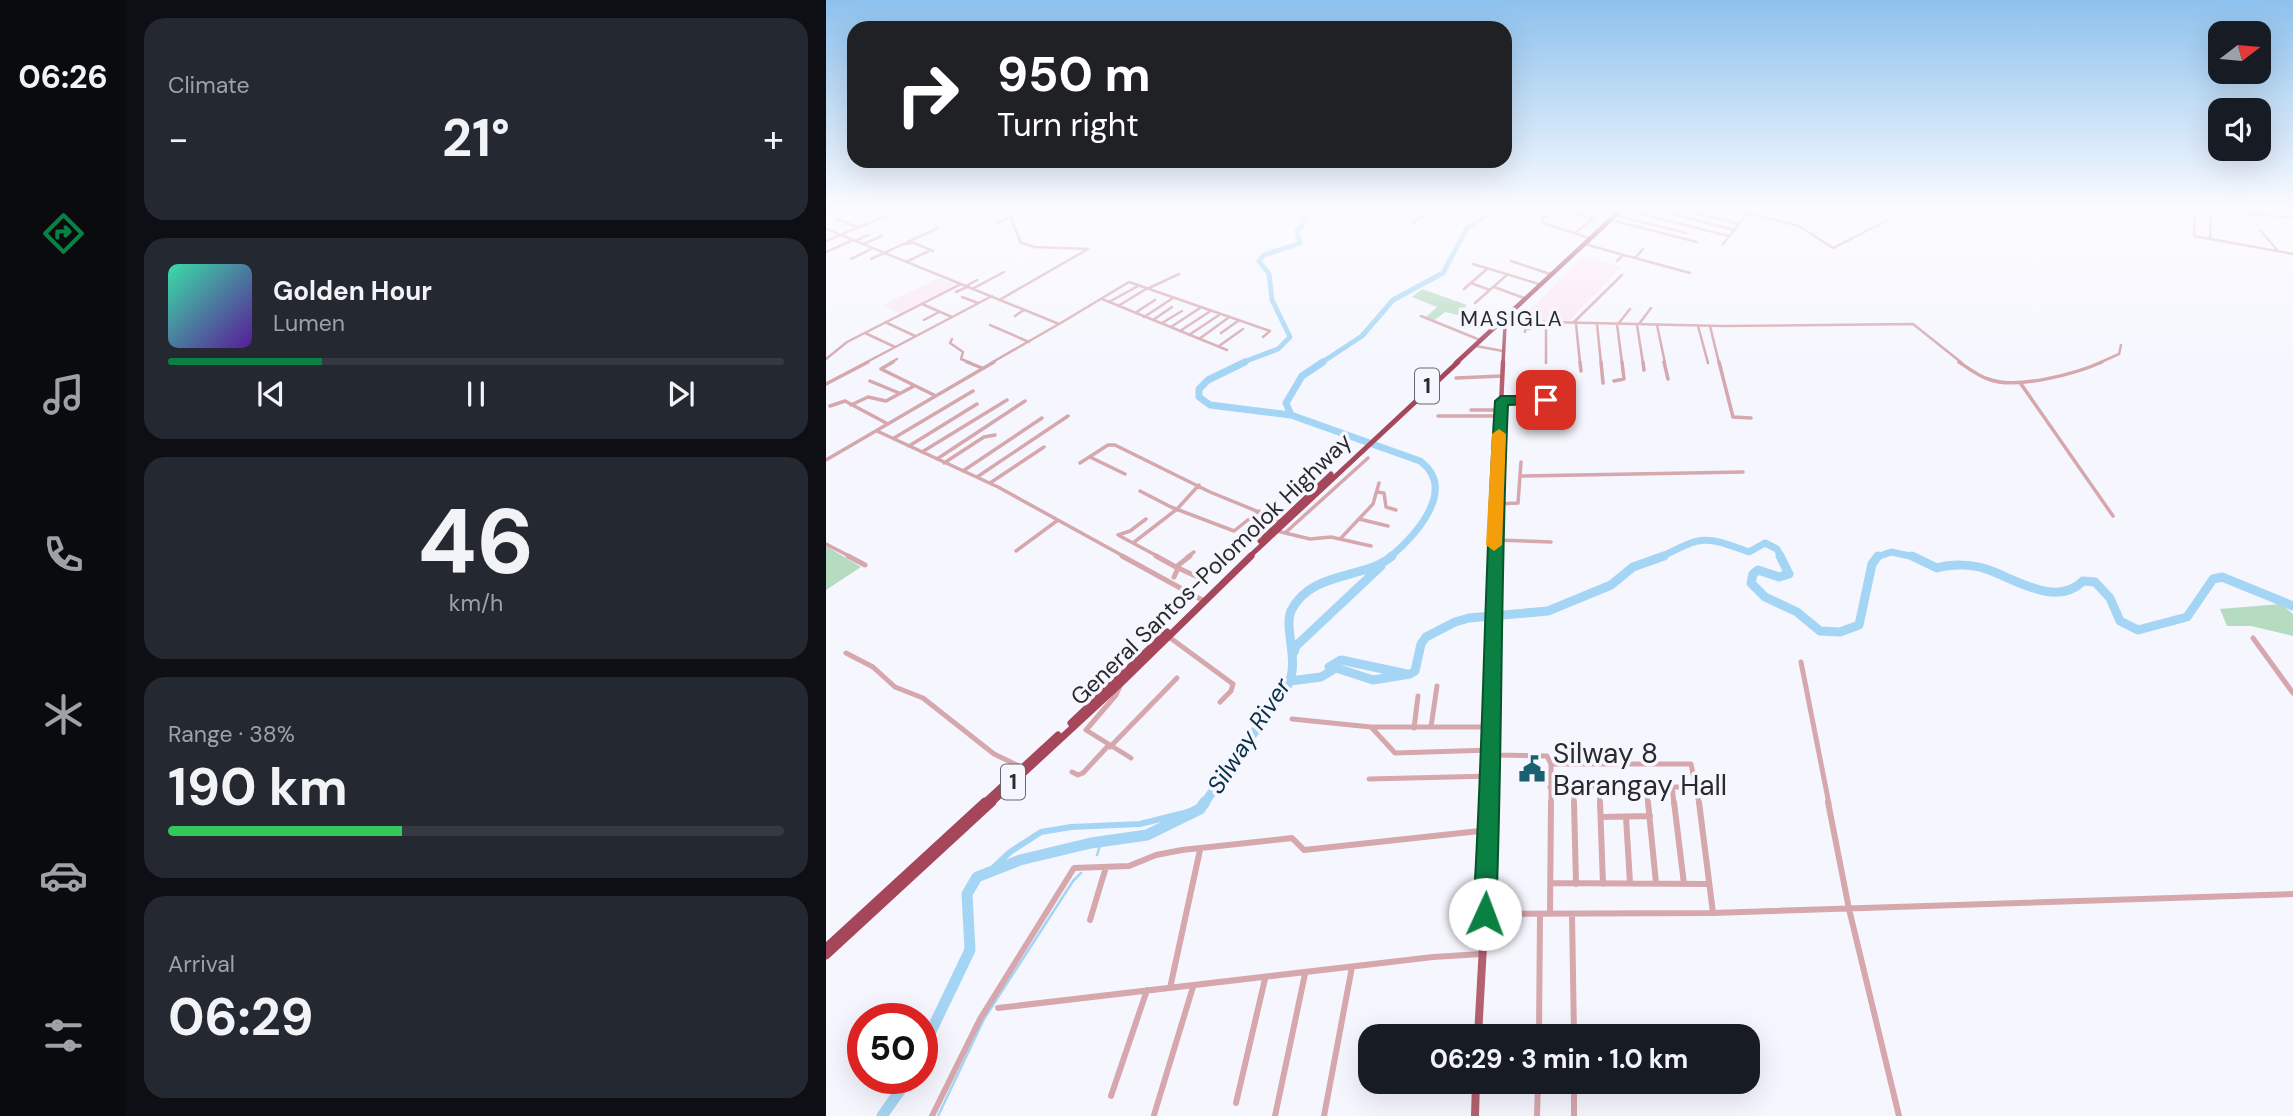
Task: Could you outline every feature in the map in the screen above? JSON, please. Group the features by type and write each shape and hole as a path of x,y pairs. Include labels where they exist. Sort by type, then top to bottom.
{"highway":[{"name":"1","path":"1377,434 1563,262"},
{"name":"General Santos-Polomolok Highway","path":"826,955 1121,683 1362,448 1565,262"},
{"name":"1","path":"826,948 1204,601 1281,521 1362,448"}],"main road":[{"path":"1479,1024 1492,776 1495,504 1505,326 1501,321"},
{"path":"1475,1116 1476,1094"}],"street":[{"path":"906,262 1059,324"},
{"path":"1001,300 1066,262"},
{"path":"1514,262 1550,274"},
{"path":"1650,262 1690,273"},
{"path":"1473,264 1539,284"},
{"path":"1464,289 1488,268"},
{"path":"956,292 1004,272"},
{"path":"1118,306 1147,288 1179,274"},
{"path":"1475,303 1508,274"},
{"path":"1574,324 1622,275"},
{"path":"969,287 977,280"},
{"path":"826,460 1129,282 1270,331 1263,337"},
{"path":"1471,283 1524,298"},
{"path":"826,359 841,345 961,284"},
{"path":"1109,303 1138,285"},
{"path":"826,384 992,296"},
{"path":"962,297 979,303"},
{"path":"1144,317 1174,298"},
{"path":"1101,299 1227,350"},
{"path":"1135,313 1155,300"},
{"path":"921,304 952,317"},
{"path":"1153,320 1172,307"},
{"path":"1171,327 1201,308"},
{"path":"1644,370 1638,325 1651,308"},
{"path":"1614,380 1624,379 1617,324 1630,309"},
{"path":"1015,316 1025,310"},
{"path":"1161,324 1182,311"},
{"path":"1180,331 1210,311"},
{"path":"924,320 939,312"},
{"path":"1189,335 1219,314"},
{"path":"1421,316 1480,340"},
{"path":"1199,339 1229,318"},
{"path":"1221,333 1238,321"},
{"path":"1501,321 1698,326 1913,324 1961,363 1986,379 2002,383 2020,383 2111,359 2119,354 2120,345"},
{"path":"886,322 916,336"},
{"path":"1525,332 1525,329 1530,329 1531,323"},
{"path":"1546,323 1546,364"},
{"path":"1574,324 1581,371"},
{"path":"1597,324 1603,383"},
{"path":"990,325 1029,342"},
{"path":"1657,325 1668,379"},
{"path":"1698,326 1708,363"},
{"path":"1710,326 1733,416 1751,418"},
{"path":"1218,346 1243,329"},
{"path":"864,333 896,348"},
{"path":"952,339 950,342 963,352 961,359 983,369"},
{"path":"1476,346 1503,351"},
{"path":"897,359 881,369 936,396"},
{"path":"1456,378 1502,376"},
{"path":"826,377 832,381"},
{"path":"870,381 900,393"},
{"path":"2020,383 2113,516"},
{"path":"851,405 866,397 883,401 915,386"},
{"path":"893,439 973,391"},
{"path":"1501,401 1562,399"},
{"path":"921,453 1007,400"},
{"path":"827,406 845,401 888,424"},
{"path":"936,459 1025,401"},
{"path":"909,447 977,404"},
{"path":"1471,410 1500,413"},
{"path":"1438,416 1500,413"},
{"path":"976,478 1068,416"},
{"path":"963,471 1042,418"},
{"path":"876,431 989,484 1204,601"},
{"path":"944,463 984,437 995,435"},
{"path":"1080,463 1108,445 1115,445 1210,492 1281,521"},
{"path":"989,484 1044,447"},
{"path":"1090,457 1125,474"},
{"path":"1285,533 1368,458"},
{"path":"1495,504 1518,503 1521,462"},
{"path":"1521,477 1743,472"},
{"path":"1340,539 1373,504 1379,483"},
{"path":"1133,543 1178,508 1199,485"},
{"path":"1140,491 1234,531 1259,511"},
{"path":"1377,492 1384,493 1386,507 1396,510"},
{"path":"1146,519 1127,533 1117,534 1193,577 1202,579"},
{"path":"1359,519 1388,526"},
{"path":"1016,551 1058,520"},
{"path":"1277,531 1310,539 1331,537 1371,546"},
{"path":"1494,540 1551,542"},
{"path":"826,544 865,565"},
{"path":"1174,577 1177,567 1194,552"},
{"path":"1168,636 1233,684 1231,691 1220,702"},
{"path":"2253,638 2293,693"},
{"path":"846,653 873,667 903,692 923,698 987,747 994,756 1011,760 1021,767"},
{"path":"1801,662 1849,909 1899,1116"},
{"path":"1072,772 1078,775 1083,773 1177,678"},
{"path":"1121,683 1118,692 1086,730 1109,747 1131,758"},
{"path":"1431,727 1437,686"},
{"path":"1414,727 1418,696"},
{"path":"1292,719 1371,727 1493,727"},
{"path":"1371,727 1395,753 1492,752 1547,756 1551,764 1550,914"},
{"path":"1551,764 1690,764 1697,787 1713,913"},
{"path":"1369,779 1492,776"},
{"path":"1574,786 1577,884"},
{"path":"1599,786 1603,884"},
{"path":"1646,786 1656,883"},
{"path":"1672,786 1684,884"},
{"path":"1550,787 1697,787"},
{"path":"1601,817 1650,816"},
{"path":"1626,817 1630,883"},
{"path":"932,1116 980,1019 1071,871 1082,866 1129,866 1156,855 1292,838 1304,850 1332,849 1489,830"},
{"path":"1170,988 1200,850"},
{"path":"1090,919 1106,866"},
{"path":"1551,883 1708,884"},
{"path":"1485,914 1713,913 2293,894"},
{"path":"1539,1024 1540,914"},
{"path":"1572,914 1574,1024"},
{"path":"998,1008 1482,954"},
{"path":"1324,1116 1352,967"},
{"path":"1275,1116 1305,974"},
{"path":"1236,1103 1265,979"},
{"path":"1154,1115 1193,987"},
{"path":"1111,1096 1147,990"},
{"path":"1537,1116 1538,1094"},
{"path":"1574,1094 1574,1116"}],"shaded area":[{"path":"1577,262 1604,262 1621,267 1567,323 1519,321"},
{"path":"939,278 958,285 900,314 883,305"}],"green space":[{"path":"1422,289 1467,305 1458,315 1445,312 1433,321 1425,318 1437,307 1412,297"},
{"path":"826,546 861,567 826,590"},
{"path":"2281,604 2293,614 2293,636 2251,626 2227,626 2220,609"}],"waterway":[{"name":"Silway River","path":"1241,363 1278,349 1290,337 1272,300 1269,274 1260,262"},
{"path":"1321,363 1362,336 1393,300 1443,273 1449,262"},
{"name":"Silway River","path":"1245,362 1208,380 1199,389 1199,397 1210,405 1291,415"},
{"path":"1291,415 1286,403 1302,376 1323,362"},
{"name":"Silway River","path":"1291,415 1420,461 1431,472 1435,485 1429,511 1411,537 1390,557"},
{"path":"1661,557 1704,540 1749,552 1765,543 1777,549 1781,557"},
{"path":"1877,557 1891,552 1913,557"},
{"name":"Silway River","path":"1204,804 1288,685 1293,662 1289,618 1300,598 1311,588 1381,564 1392,556"},
{"path":"1290,681 1321,677 1336,668 1373,680 1410,674 1415,671 1421,644 1426,637 1455,622 1469,618 1548,611 1611,585 1633,567 1664,556"},
{"path":"1780,556 1789,574 1779,577 1758,570 1753,574 1751,583 1765,597 1797,612 1820,631 1840,632 1859,625 1872,564 1877,557"},
{"path":"1913,557 1937,568 1962,565 1980,567 2048,592 2072,589 2083,581 2095,582 2110,598 2120,621 2138,630 2187,617 2213,579 2222,577 2293,606"},
{"path":"1294,652 1296,646 1381,566"},
{"path":"1329,667 1341,660 1407,674"},
{"name":"Silway River","path":"938,1017 970,950 967,894 977,877 1020,860 1091,843 1147,835 1200,809 1205,802"},
{"path":"992,869 1010,852 1041,832 1071,827 1140,824 1200,809"},
{"path":"1097,855 1101,842"},
{"path":"938,1116 984,1019 1073,881 1081,873"},
{"name":"Silway River","path":"882,1116 898,1094"}],"slow traffic":[{"path":"1494,545 1499,434"}],"place":[{"name":"Silway 8 Barangay Hall","path":"1532,769"}],"district":[{"name":"MASIGLA","path":"1512,319"}],"route":[{"path":"1485,914 1492,776 1496,474 1501,401 1546,400"}]}
